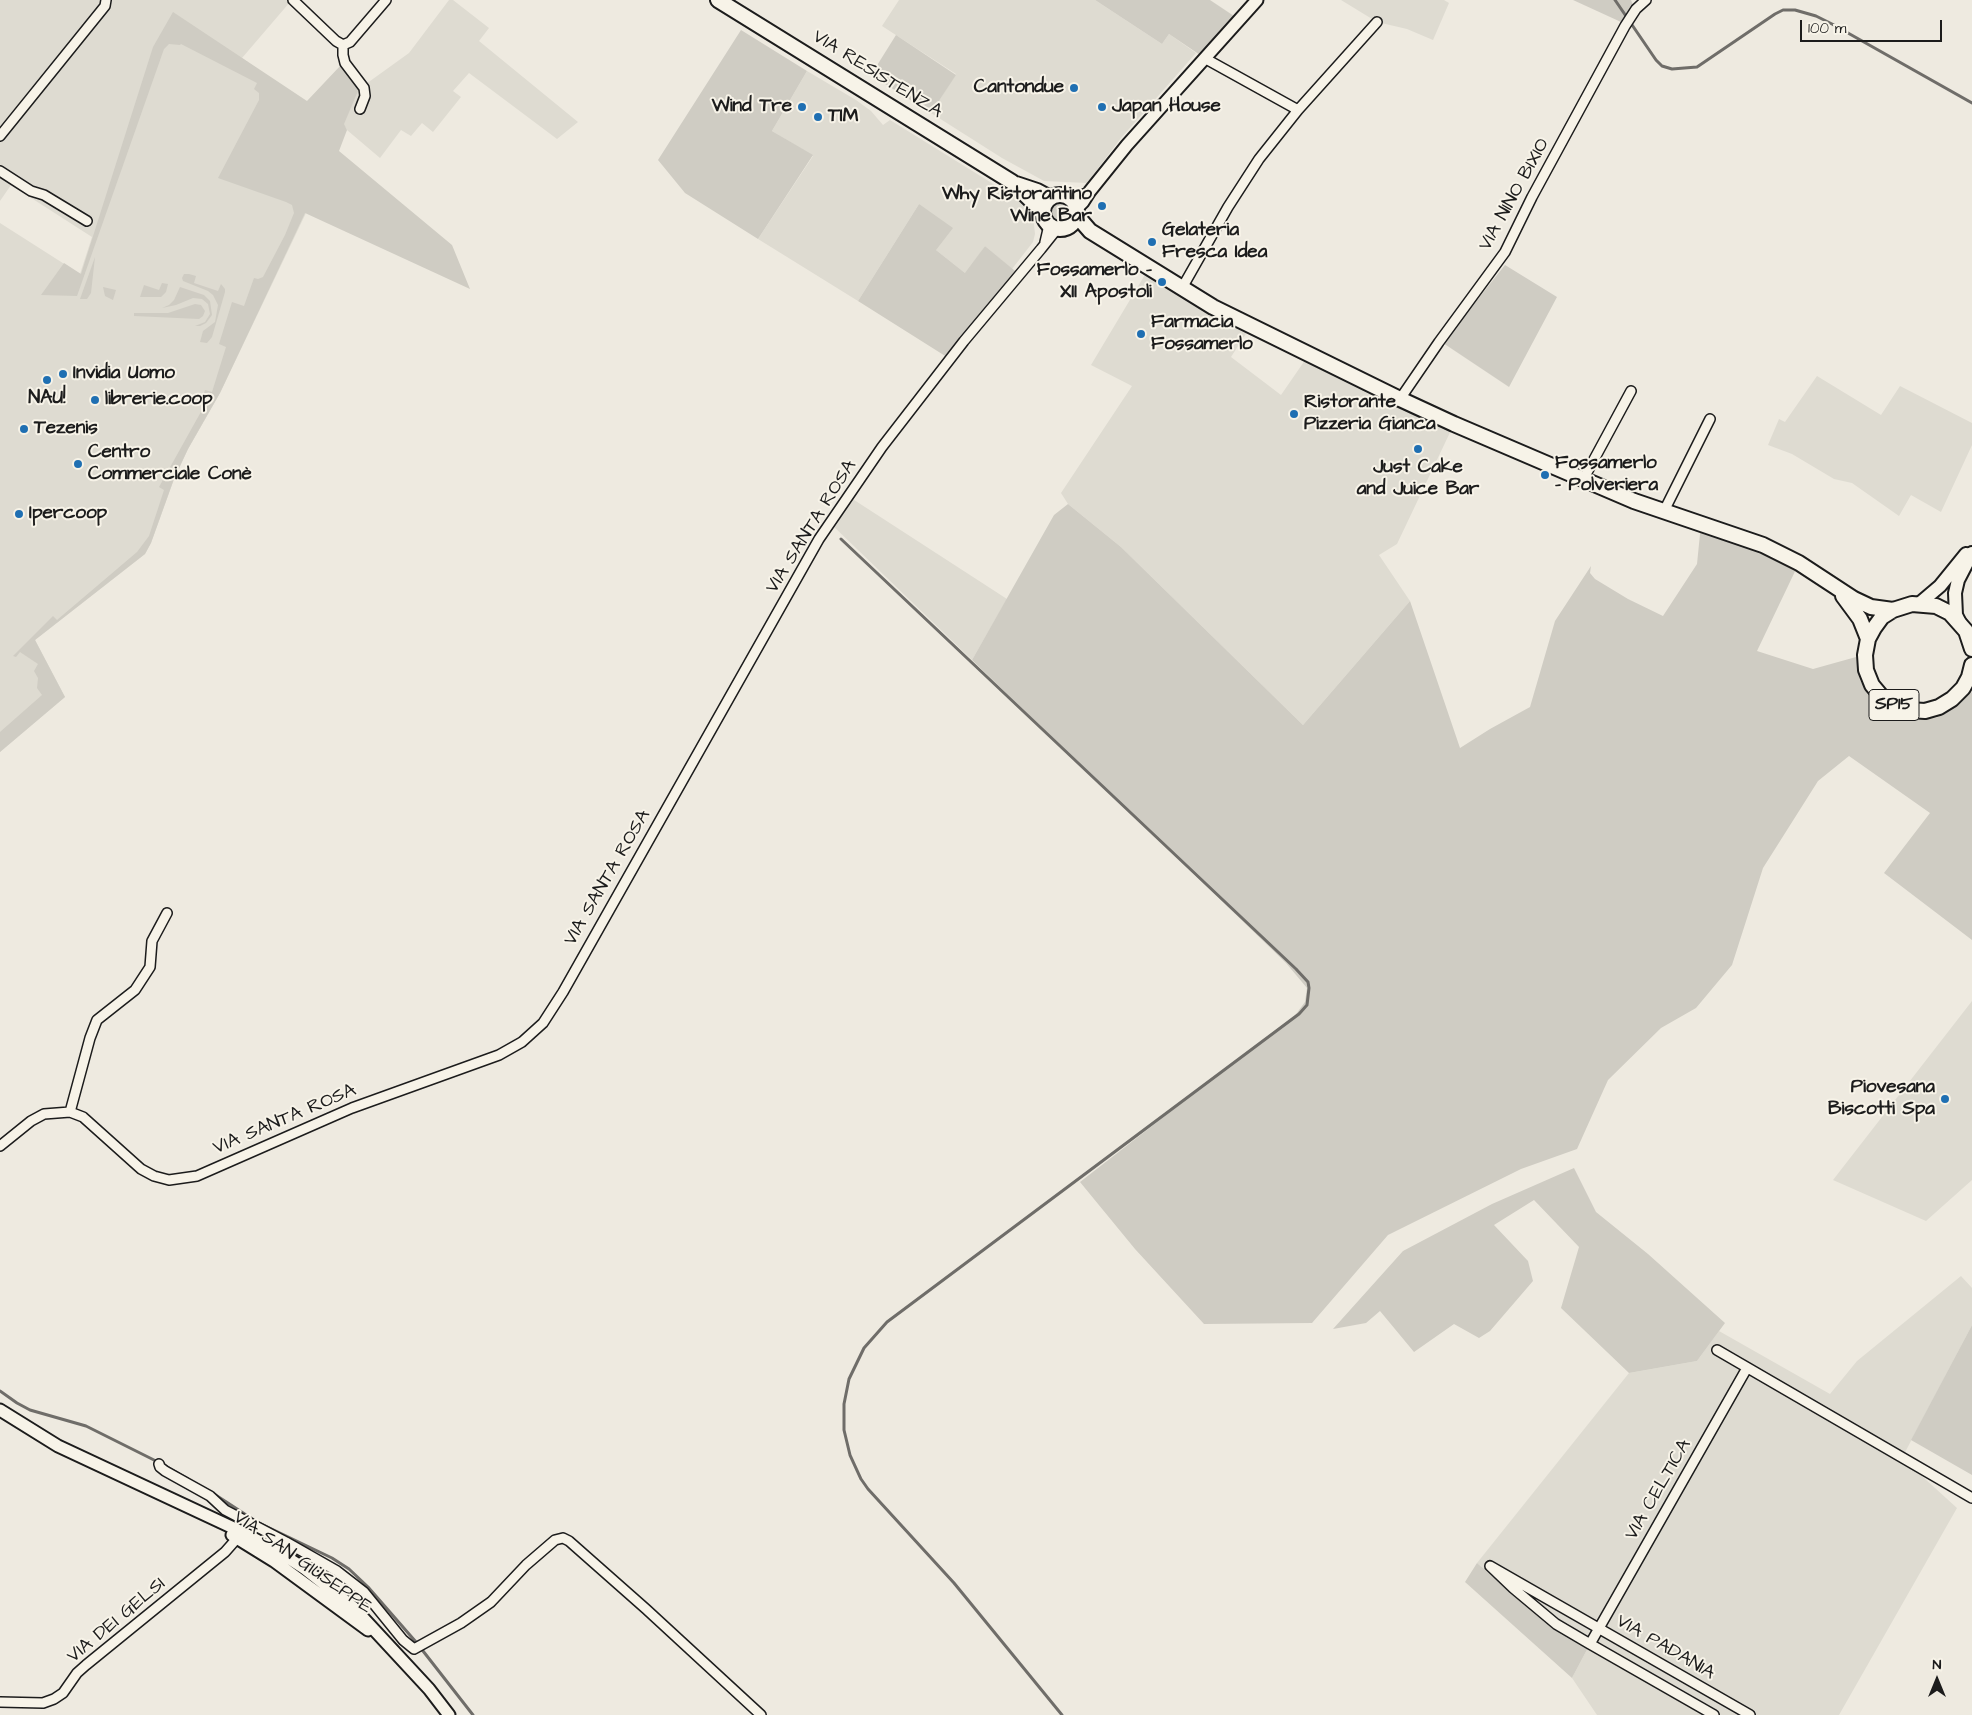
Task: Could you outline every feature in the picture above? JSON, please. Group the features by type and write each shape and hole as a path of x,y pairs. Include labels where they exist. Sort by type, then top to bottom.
{"main road":[{"name":"VIA RESISTENZA","path":"718,0 1015,184 1050,198"},
{"name":"VIA RESISTENZA","path":"1015,184 1043,212"},
{"name":"SP15","path":"1050,198 1060,195 1090,231 1182,288 1251,326 1400,399 1634,501 1763,546 1798,563 1833,587 1871,607 1893,610"},
{"path":"1043,212 1050,198"},
{"name":"SP15","path":"1043,212 1046,222 1053,227"},
{"path":"1053,227 1066,228 1074,212"},
{"path":"1920,603 1940,586 1972,546"},
{"path":"1962,625 1956,615 1955,594 1958,580 1972,553"},
{"name":"SP15","path":"1833,587 1849,603 1860,619 1868,639"},
{"name":"SP15","path":"1972,649 1962,625 1950,613 1936,606 1920,603 1902,606 1882,617 1868,639 1865,655 1866,670 1872,685 1882,697 1895,706 1909,710 1924,711 1946,703 1967,685 1972,665"}],"street":[{"path":"0,136 105,6 106,0"},
{"path":"293,0 336,41 343,45"},
{"path":"343,45 350,42 386,0"},
{"path":"1074,212 1134,138 1257,0"},
{"name":"VIA NINO BIXIO","path":"1400,399 1505,252 1532,197 1625,26 1646,0"},
{"path":"1182,288 1254,167 1298,110 1378,22"},
{"path":"343,45 345,63 364,88 360,109"},
{"path":"1206,59 1298,110"},
{"path":"0,171 31,191 44,195 88,221"},
{"name":"VIA SANTA ROSA","path":"70,1112 83,1117 141,1169 154,1176 169,1180 183,1179 198,1176 352,1108 499,1055 522,1042 542,1023 562,992 819,539 882,447 964,341 1044,245 1053,227"},
{"path":"1584,478 1630,391"},
{"path":"1664,511 1710,419"},
{"path":"0,1146 31,1121 44,1114 70,1112 90,1038 97,1020 135,990 150,967 152,941 167,912"},
{"path":"1717,1350 1972,1498"},
{"name":"VIA CELTICA","path":"1599,1629 1747,1368"},
{"name":"VIA SAN GIUSEPPE","path":"0,1410 58,1446 240,1535 279,1552 323,1589 353,1607 429,1688 450,1715"},
{"path":"159,1464 160,1468 210,1496 225,1510 286,1542 337,1572 364,1592 408,1645 419,1646 460,1623 490,1602 526,1565 555,1540 563,1538 569,1541 646,1609 761,1715"},
{"name":"VIA DEI GELSI","path":"0,1702 43,1703 63,1693 77,1673 225,1552 240,1535"},
{"path":"1590,1644 1556,1624 1488,1564 1599,1629"},
{"path":"323,1589 337,1572"},
{"name":"VIA PADANIA","path":"1714,1715 1590,1644 1599,1629 1750,1715"}],"shaded area":[{"path":"0,0 288,0 290,2 242,58 279,84 306,213 220,393 188,449 174,479 151,543 145,554 35,640 65,697 0,752 0,223 80,274 92,237 11,185 0,201"},
{"path":"449,0 453,0 489,28 479,41 578,122 557,139 469,73 453,91 461,97 433,132 422,123 411,136 401,130 380,158 347,130 343,124 359,89 409,53"},
{"path":"899,0 1095,0 1162,44 1169,34 1196,53 1121,138 1087,183 1044,181 1002,158 931,113 956,74 882,26"},
{"path":"1095,0 1210,0 1240,20 1206,59 1169,34 1162,44"},
{"path":"1341,0 1444,0 1449,3 1433,40 1407,29 1377,22"},
{"path":"1573,0 1631,0 1633,5 1621,22"},
{"path":"173,12 307,101 341,65 359,89 344,124 347,130 339,151 452,245 470,289 305,213 220,393 188,449 174,479 151,543 145,554 35,640 65,697 0,752 0,732 42,695 37,688 38,678 34,671 38,664 20,652 16,657 13,656 53,616 57,620 137,552 149,536 164,490 159,487 207,401 202,400 205,390 212,392 226,347 219,344 232,302 244,306 254,278 263,277 294,213 292,205 286,202 218,178 259,100 259,93 254,89 257,83 181,44 169,44 164,49 77,296 41,295 64,263 81,274 153,47"},
{"path":"741,30 807,71 772,131 813,155 758,239 685,193 658,160"},
{"path":"896,35 956,75 931,113 871,75"},
{"path":"807,71 856,100 871,111 883,125 890,120 1024,203 1033,215 1035,234 1033,242 1012,269 985,246 966,274 936,250 919,204 858,301 758,239 813,156 772,131"},
{"path":"1060,202 1066,205 1069,211 1066,217 1060,220 1054,217 1051,211 1054,205"},
{"path":"919,204 953,228 936,250 965,273 985,246 1020,275 950,359 858,301"},
{"path":"95,257 91,293 87,299 80,299"},
{"path":"1505,265 1557,297 1509,387 1443,343"},
{"path":"1149,268 1251,326 1231,357 1281,395 1310,353 1454,424 1397,544 1379,555 1410,601 1303,725 1121,547 1068,504 1061,493 1132,386 1091,365"},
{"path":"184,274 196,276 194,283 218,291 221,284 225,289 212,337 207,343 200,342 203,331 215,322 218,305 213,295 208,291 183,281"},
{"path":"162,283 168,284 166,292 161,297 140,297 144,285 159,290"},
{"path":"103,287 116,290 113,300 105,296"},
{"path":"180,287 204,295 210,301 212,315 206,323 195,326 205,322 210,314 208,304 202,299 193,298 162,308 174,300"},
{"path":"195,304 201,305 205,311 199,319 134,316 134,313 168,313"},
{"path":"1817,376 1881,415 1900,386 1972,423 1972,445 1941,512 1911,495 1899,516 1852,483 1834,479 1792,454 1768,445 1779,419 1785,422"},
{"path":"848,496 1007,599 972,660 830,523"},
{"path":"1068,504 1121,547 1303,725 1410,601 1460,748 1530,707 1555,621 1591,566 1590,573 1595,579 1628,599 1663,616 1697,564 1701,524 1799,563 1757,651 1813,669 1856,657 1860,680 1870,697 1889,713 1905,718 1936,718 1946,713 1972,692 1972,940 1884,873 1930,813 1849,756 1818,781 1763,868 1732,965 1696,1008 1661,1028 1608,1080 1577,1149 1521,1169 1388,1235 1312,1323 1204,1324 1135,1249 1080,1182 1296,1014 1305,1002 1307,988 1286,963 972,660 1054,515"},
{"path":"1972,1001 1972,1180 1926,1221 1833,1180"},
{"path":"1574,1168 1596,1212 1648,1254 1725,1323 1697,1361 1629,1373 1561,1308 1579,1247 1534,1200 1494,1225 1528,1261 1533,1281 1490,1331 1479,1338 1454,1324 1414,1352 1380,1311 1366,1323 1333,1329 1403,1251 1492,1204"},
{"path":"1961,1276 1972,1288 1972,1325 1902,1458 1957,1508 1839,1715 1597,1715 1572,1678 1590,1644 1548,1623 1477,1563 1629,1373 1697,1361 1719,1331 1830,1394 1857,1361"},
{"path":"1972,1325 1972,1475 1911,1440"},
{"path":"1477,1563 1548,1623 1590,1644 1572,1678 1465,1582"}],"waterway":[{"path":"1615,0 1656,60 1662,66 1672,69 1697,67 1775,14 1783,10 1795,10 1816,16 1832,24 1972,103"},
{"path":"841,539 1308,982 1307,1005 1299,1014 887,1322 864,1348 849,1379 844,1404 844,1430 850,1455 861,1479 954,1583 1062,1715"},
{"path":"0,1391 30,1410 86,1426 158,1462"},
{"path":"164,1465 188,1479"},
{"path":"211,1492 257,1522 332,1558 349,1569 368,1587 416,1642 473,1715"}],"place":[{"name":"Cantondue","path":"1074,88"},
{"name":"Wind Tre","path":"802,107"},
{"name":"Japan House","path":"1102,107"},
{"name":"TIM","path":"818,117"},
{"name":"Why Ristorantino Wine Bar","path":"1102,206"},
{"name":"Gelateria Fresca Idea","path":"1152,242"},
{"name":"Fossamerlo - XII Apostoli","path":"1162,282"},
{"name":"Farmacia Fossamerlo","path":"1141,334"},
{"name":"Invidia Uomo","path":"63,374"},
{"name":"NAU!","path":"47,380"},
{"name":"librerie.coop","path":"95,400"},
{"name":"Ristorante Pizzeria Gianca","path":"1294,414"},
{"name":"Tezenis","path":"24,429"},
{"name":"Just Cake and Juice Bar","path":"1418,449"},
{"name":"Centro Commerciale Conè","path":"78,464"},
{"name":"Fossamerlo - Polveriera","path":"1545,475"},
{"name":"Ipercoop","path":"19,514"},
{"name":"Piovesana Biscotti Spa","path":"1945,1099"}]}
